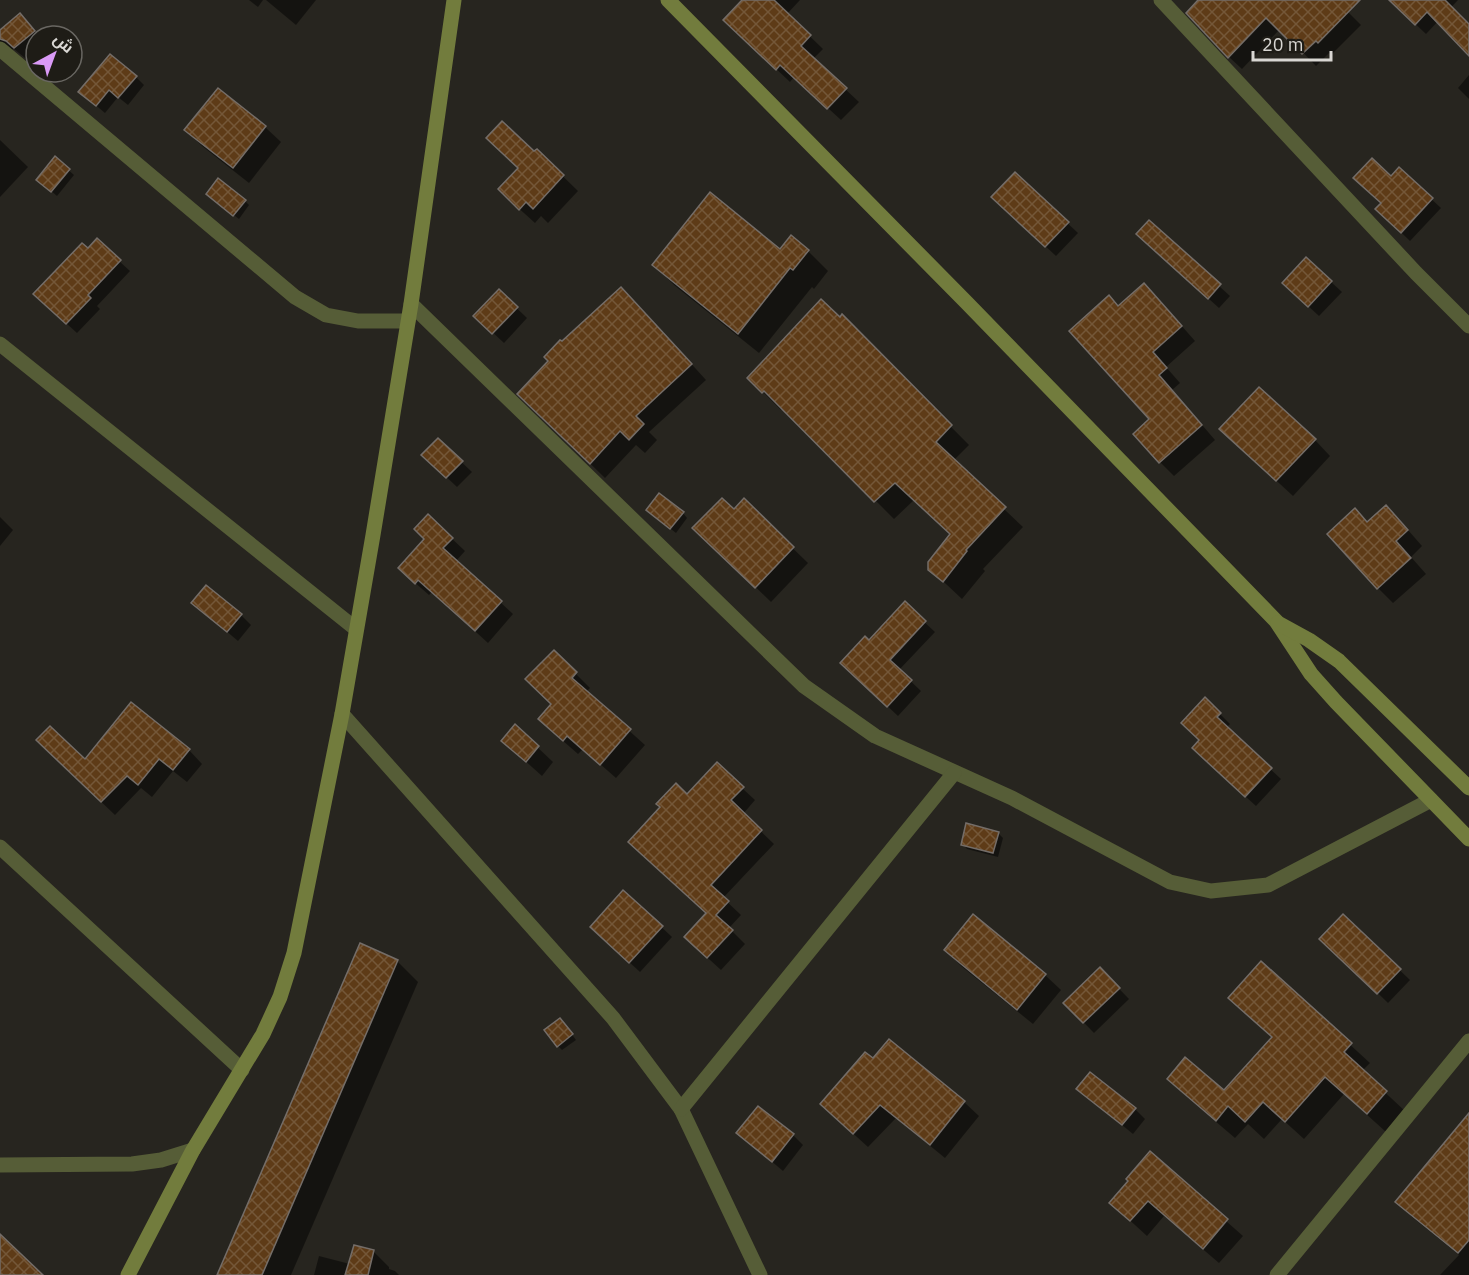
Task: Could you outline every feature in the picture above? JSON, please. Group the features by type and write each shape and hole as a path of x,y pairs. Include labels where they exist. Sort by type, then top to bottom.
{"main road":[{"path":"128,1275 194,1150 263,1034 280,997 294,953 342,714 373,536 411,304 454,0"},
{"path":"668,0 976,311 1276,621 1311,674 1469,839"},
{"path":"1276,621 1339,661 1469,788"}],"street":[{"path":"1161,0 1408,265 1469,326"},
{"path":"0,49 295,297 326,315 358,321 408,321"},
{"path":"411,304 804,686 875,736 1012,798 1170,882 1211,891 1268,885 1431,800"},
{"path":"0,344 356,629"},
{"path":"342,714 613,1018 681,1109 760,1275"},
{"path":"681,1109 954,773"},
{"path":"0,847 242,1070"},
{"path":"1277,1275 1469,1041"},
{"path":"0,1165 132,1164 160,1160 194,1150"}],"building":[{"path":"742,0 774,0 811,35 801,46 847,88 827,109 780,65 776,70 723,20"},
{"path":"1198,0 1360,0 1318,43 1316,41 1302,54 1266,18 1228,58 1186,13"},
{"path":"1389,0 1445,0 1469,24 1469,56 1427,12 1415,25"},
{"path":"20,13 29,24 24,24 24,40 14,48 0,39 0,30"},
{"path":"110,54 137,76 118,98 109,90 96,106 78,92"},
{"path":"218,88 266,126 233,168 184,130"},
{"path":"502,121 534,151 537,149 564,175 533,209 526,202 519,210 498,189 518,168 486,138"},
{"path":"55,156 70,169 51,192 36,180"},
{"path":"1372,158 1391,176 1399,167 1433,198 1401,233 1375,209 1381,203 1353,178"},
{"path":"1015,172 1069,222 1045,247 991,197"},
{"path":"218,178 246,200 233,216 206,194"},
{"path":"710,192 780,249 791,235 809,250 793,270 790,268 738,334 652,265"},
{"path":"1149,220 1221,284 1208,299 1136,234"},
{"path":"97,238 121,260 88,295 91,298 66,324 33,294 82,243 88,248"},
{"path":"1306,257 1332,281 1308,307 1282,283"},
{"path":"1144,283 1182,326 1153,352 1167,368 1159,375 1202,425 1159,463 1133,434 1149,419 1069,331 1109,295 1118,306"},
{"path":"621,287 692,364 636,416 644,424 629,440 620,431 590,464 517,394 548,361 544,357 560,340 562,341"},
{"path":"499,289 518,307 492,334 473,316"},
{"path":"821,299 840,317 842,314 952,425 936,442 1006,507 966,550 943,582 928,570 928,562 950,534 895,483 874,502 764,391 762,393 747,378"},
{"path":"1259,387 1316,439 1276,481 1219,429"},
{"path":"438,438 463,461 446,478 421,455"},
{"path":"659,493 684,512 670,529 646,510"},
{"path":"722,498 734,509 744,498 794,547 755,588 692,528"},
{"path":"1386,505 1408,530 1396,541 1411,558 1377,589 1327,534 1355,508 1367,522"},
{"path":"428,514 453,538 443,548 502,601 475,631 418,580 415,584 398,568 424,539 414,529"},
{"path":"206,585 242,614 227,632 191,603"},
{"path":"905,601 926,621 890,660 912,680 887,707 840,663 865,636 869,640"},
{"path":"554,650 577,672 572,678 631,729 600,765 567,736 563,741 538,719 551,704 525,679"},
{"path":"1205,697 1221,713 1217,717 1272,768 1245,797 1192,748 1199,740 1181,723"},
{"path":"131,702 190,749 173,770 159,759 138,785 127,776 101,802 36,740 50,726 85,759"},
{"path":"515,724 539,746 526,762 501,741"},
{"path":"717,762 744,787 731,800 762,830 711,885 729,901 716,915 733,930 707,958 684,937 706,913 628,842 660,807 656,804 676,783 687,794"},
{"path":"966,823 999,832 993,853 961,845"},
{"path":"623,890 663,926 629,963 590,927"},
{"path":"973,914 1046,974 1017,1010 944,950"},
{"path":"1343,914 1401,969 1377,994 1319,939"},
{"path":"360,943 398,960 262,1275 217,1275"},
{"path":"1261,961 1352,1043 1344,1052 1387,1091 1367,1114 1325,1077 1285,1122 1263,1102 1245,1122 1228,1106 1216,1121 1167,1079 1185,1057 1224,1090 1272,1037 1228,998"},
{"path":"1100,967 1120,988 1083,1023 1063,1003"},
{"path":"560,1018 573,1034 557,1047 544,1030"},
{"path":"889,1039 965,1101 930,1145 880,1105 853,1134 820,1104 865,1052 873,1058"},
{"path":"1090,1072 1136,1108 1122,1125 1076,1089"},
{"path":"758,1106 794,1134 772,1162 736,1133"},
{"path":"1469,1113 1469,1240 1458,1253 1395,1202"},
{"path":"1150,1151 1228,1219 1203,1249 1148,1201 1130,1221 1109,1203"},
{"path":"0,1234 43,1275 0,1275"},
{"path":"354,1245 374,1250 368,1275 345,1275"}]}
